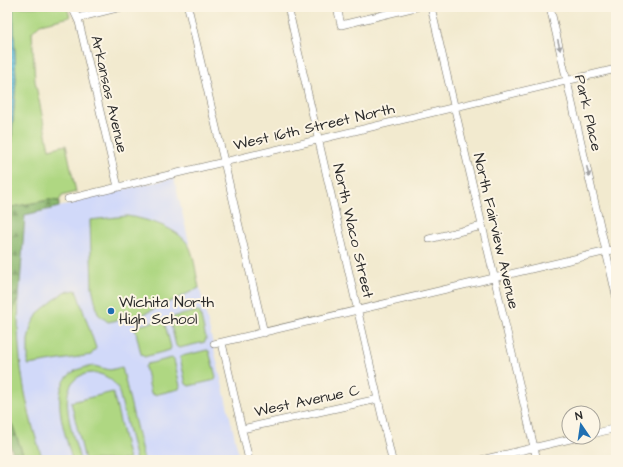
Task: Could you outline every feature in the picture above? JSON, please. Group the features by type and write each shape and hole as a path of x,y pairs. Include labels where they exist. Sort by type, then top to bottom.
{"street":[{"name":"Arkansas Avenue","path":"72,7 77,18 118,187"},
{"path":"77,18 121,7"},
{"path":"188,7 264,333"},
{"name":"North Waco Street","path":"288,7 392,460"},
{"path":"337,7 341,25 416,7"},
{"name":"North Fairview Avenue","path":"431,7 537,460"},
{"name":"Park Place","path":"550,7 616,295"},
{"name":"West 16th Street North","path":"68,199 616,69"},
{"path":"429,239 482,226"},
{"path":"249,460 218,343 616,248"},
{"name":"West Avenue C","path":"242,429 378,399"},
{"path":"601,432 616,428"},
{"path":"481,460 561,441"}],"shaded area":[{"name":"Wichita North High School","path":"174,178 240,460 43,460 37,444 21,372 17,324 25,215 72,204 80,199"}],"green space":[{"path":"13,7 67,7 70,17 40,24 32,32 35,81 49,149 66,145 76,192 62,196 59,201 49,200 7,208 16,80"},
{"path":"49,200 59,201 59,207 25,215 19,298 15,304 10,327 7,327 7,208"},
{"path":"127,216 153,222 171,230 185,241 192,253 199,288 142,315 108,322 98,314 92,287 90,220"},
{"path":"76,290 96,348 91,355 28,365 28,340 31,326 39,312 64,292"},
{"path":"19,298 18,318 20,360 26,401 43,460 25,460 12,424 7,420 7,327 10,327 15,304"},
{"path":"198,311 200,313 206,339 205,342 179,348 176,346 170,320 172,317"},
{"path":"162,320 164,321 171,347 170,350 144,357 141,354 135,328 137,326"},
{"path":"207,350 209,351 216,377 215,380 189,386 186,384 180,358 182,356"},
{"path":"172,358 174,360 180,386 179,389 154,395 151,393 145,367 147,364"},
{"path":"94,366 110,370 122,367 144,460 136,460 118,388 107,377 92,373 79,377 71,384 68,396 70,423 80,460 72,460 61,417 61,389 67,378 77,370"},
{"path":"113,392 129,460 85,460 71,402"},
{"path":"7,420 12,424 25,460 15,460 7,435"}],"water":[{"path":"7,7 13,7 16,80 7,192"}],"place":[{"name":"Wichita North High School","path":"111,311"}]}
